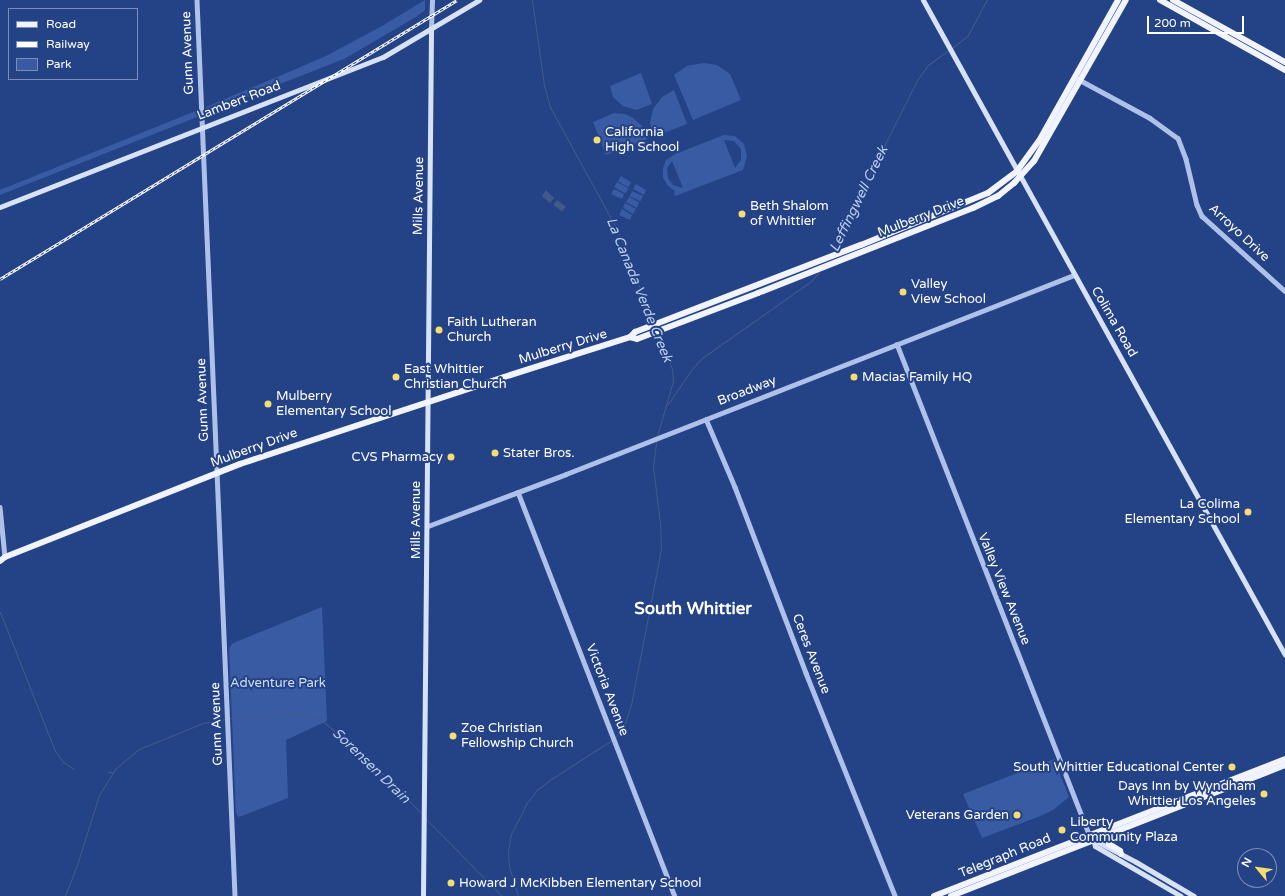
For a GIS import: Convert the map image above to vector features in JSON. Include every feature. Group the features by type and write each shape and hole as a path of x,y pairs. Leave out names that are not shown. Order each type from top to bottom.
{"main road":[{"name":"Lambert Road","path":"0,207 383,57 479,0"},
{"name":"Colima Road","path":"923,0 1285,655"},
{"name":"Mulberry Drive","path":"630,337 637,339 657,332 748,297 816,266 980,206 998,196 1020,177 1038,154 1118,0"},
{"name":"Mulberry Drive","path":"845,255 972,202 988,193 1017,171 1039,141 1126,0"},
{"path":"1160,0 1285,70"},
{"path":"1173,0 1285,62"},
{"name":"Mills Avenue","path":"423,896 428,526 426,478 431,29"},
{"name":"Mulberry Drive","path":"0,561 3,557 216,473 287,447 630,337 635,332 773,279 816,266"},
{"path":"748,297 758,289 770,285 773,279"},
{"name":"Telegraph Road","path":"934,896 1285,759"},
{"name":"Telegraph Road","path":"951,896 1285,765"},
{"path":"1116,832 1111,836 1108,842 1122,854"},
{"name":"Valley View Avenue","path":"1090,834 1094,840 1095,846 1181,896"},
{"name":"Valley View Avenue","path":"1094,840 1122,854 1194,896"}],"street":[{"name":"Gunn Avenue","path":"197,0 235,896"},
{"name":"Mills Avenue","path":"431,29 432,0"},
{"name":"Arroyo Drive","path":"1078,78 1150,118 1178,138 1186,159 1197,205 1202,216 1285,290"},
{"name":"Broadway","path":"428,526 661,438 1074,275"},
{"name":"Valley View Avenue","path":"897,344 1090,834"},
{"name":"Ceres Avenue","path":"706,419 735,487 806,673 895,896"},
{"name":"Victoria Avenue","path":"518,492 676,896"},
{"path":"0,507 3,557"}],"green space":[{"path":"425,0 425,10 416,17 344,59 206,113 206,107 324,57 382,26"},
{"path":"704,63 717,65 730,74 741,100 693,120 674,75 687,66"},
{"path":"641,73 652,104 636,110 623,106 613,97 610,86"},
{"path":"674,90 687,124 653,137 650,123 653,109 662,97"},
{"path":"198,110 197,117 0,195 0,190"},
{"path":"614,113 625,114 633,118 642,126 647,139 606,155 593,122"},
{"path":"724,135 735,136 744,144 747,156 743,170 675,196 675,191 668,186 663,178 663,168 666,160 675,154","holes":["724,140 734,141 741,149 741,160 735,168","672,161 683,188 673,185 668,178 667,168"]},
{"path":"621,176 631,182 628,187 618,181"},
{"path":"617,182 628,188 625,194 614,187"},
{"path":"636,184 646,190 644,195 633,189"},
{"path":"614,189 624,194 622,199 611,194"},
{"path":"632,191 643,196 641,201 630,196"},
{"path":"629,197 639,202 637,208 626,202"},
{"path":"625,203 636,209 633,214 623,208"},
{"path":"622,209 632,215 630,220 619,215"},
{"name":"Adventure Park","path":"322,607 327,721 286,740 288,798 239,817 236,814 229,648 233,643"},
{"path":"1054,759 1069,797 1053,810 1043,815 982,838 963,794"}],"shaded area":[{"path":"546,190 554,198 550,203 542,196"},
{"path":"557,200 566,207 562,212 553,205"}],"waterway":[{"name":"La Canada Verde Creek","path":"532,0 544,85 550,107 618,231 653,322"},
{"name":"Leffingwell Creek","path":"951,49 968,35 987,0"},
{"name":"Leffingwell Creek","path":"834,252 870,174 917,80 928,65 949,50"},
{"name":"Leffingwell Creek","path":"668,404 692,369 702,358 811,281 819,272"},
{"name":"La Canada Verde Creek","path":"657,436 673,381 672,369 658,334"},
{"name":"La Canada Verde Creek","path":"615,738 625,723 631,705 661,549 660,523 653,467 656,441"},
{"path":"0,612 55,751 63,762 74,769"},
{"name":"Sorensen Drain","path":"229,718 291,713 320,719 368,759 422,814"},
{"name":"Sorensen Drain","path":"65,896 76,868 99,795 115,769 139,749 203,723 226,719"},
{"name":"La Canada Verde Creek","path":"518,896 509,866 508,851 511,834 526,804 537,790 551,779 612,740"},
{"name":"Sorensen Drain","path":"108,772 113,772"},
{"name":"Sorensen Drain","path":"425,818 502,896"}],"railway":[{"path":"0,279 457,0"}],"place":[{"name":"California High School","path":"597,140"},
{"name":"Beth Shalom of Whittier","path":"742,214"},
{"name":"Valley View School","path":"903,292"},
{"name":"Faith Lutheran Church","path":"439,330"},
{"name":"East Whittier Christian Church","path":"396,377"},
{"name":"Macias Family HQ","path":"854,377"},
{"name":"Mulberry Elementary School","path":"268,404"},
{"name":"Stater Bros.","path":"495,453"},
{"name":"CVS Pharmacy","path":"451,457"},
{"name":"La Colima Elementary School","path":"1248,512"},
{"name":"Zoe Christian Fellowship Church","path":"453,736"},
{"name":"South Whittier Educational Center","path":"1232,767"},
{"name":"Days Inn by Wyndham Whittier Los Angeles","path":"1264,794"},
{"name":"Veterans Garden","path":"1017,815"},
{"name":"Liberty Community Plaza","path":"1062,830"},
{"name":"Howard J McKibben Elementary School","path":"451,883"}],"district":[{"name":"South Whittier","path":"693,609"}]}
